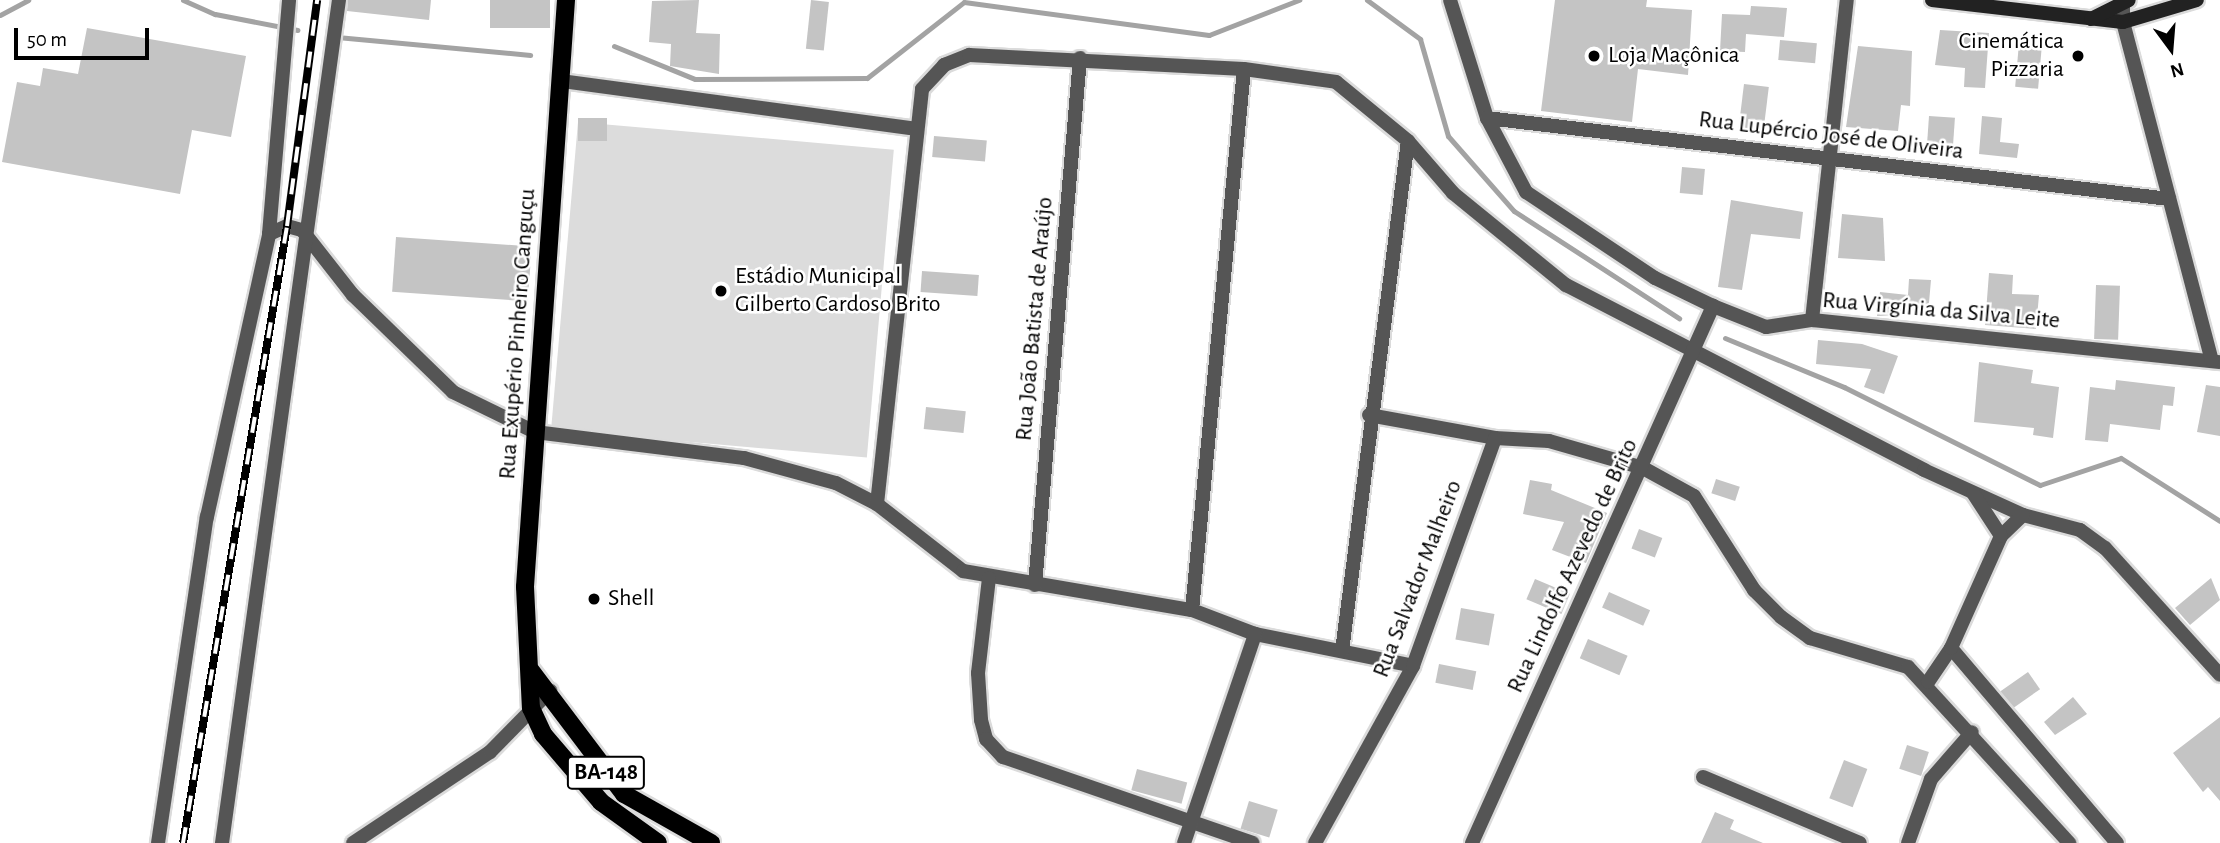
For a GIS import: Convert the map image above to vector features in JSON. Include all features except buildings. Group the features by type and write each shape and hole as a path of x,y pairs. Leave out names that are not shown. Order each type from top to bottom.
{"main road":[{"name":"Rua Exupério Pinheiro Canguçu","path":"531,671 525,587 566,0"},
{"name":"BA-148","path":"531,671 550,691 584,748 624,794 711,843"},
{"name":"BA-148","path":"531,671 531,708 543,734 601,802 658,843"}],"street":[{"path":"158,843 207,517 269,234 289,0"},
{"path":"222,843 298,311 302,230 338,0"},
{"path":"1450,0 1487,118"},
{"path":"1812,320 1826,159 1847,0"},
{"path":"1932,0 2086,21 2123,22 2197,0"},
{"path":"2086,21 2124,2 2123,22 2169,199 2216,361"},
{"path":"877,504 915,128 922,89 944,65 969,55 1080,58 1244,69 1336,82 1408,141 1453,193 1528,258 1566,285 1973,492 2024,515 2080,530 2105,548 2220,675"},
{"name":"Rua João Batista de Araújo","path":"1035,585 1080,58"},
{"path":"1192,610 1244,69"},
{"path":"562,81 915,128"},
{"name":"Rua Lupércio José de Oliveira","path":"1487,118 2169,199"},
{"name":"Rua Virgínia da Silva Leite","path":"1487,118 1526,192 1655,278 1713,306 1766,327 1812,320 2216,361"},
{"path":"1342,651 1369,415 1408,141"},
{"path":"269,234 287,226 302,230 361,304 453,392 535,432 744,458 836,483 877,504 963,571 989,578 1192,610 1255,634 1413,666"},
{"name":"Rua Lindolfo Azevedo de Brito","path":"1472,843 1697,353 1713,306"},
{"path":"1369,415 1495,438 1549,441 1643,468 1694,496 1754,590 1781,617 1810,638 1908,667 1928,682 2069,843"},
{"name":"Rua Salvador Malheiro","path":"1315,843 1413,666 1495,438"},
{"path":"1973,492 2001,536"},
{"path":"1928,682 1951,648 2001,536 2024,515"},
{"path":"989,578 978,673 986,739 1003,757 1253,843"},
{"path":"1184,843 1255,634"},
{"path":"1951,648 2117,843"},
{"path":"353,843 490,752 550,691"},
{"path":"1908,843 1931,779 1972,732"},
{"path":"1703,777 1860,843"}],"shaded area":[{"name":"Estádio Municipal Gilberto Cardoso Brito","path":"578,122 894,150 867,457 551,430"}],"waterway":[{"path":"0,15 28,0"},
{"path":"183,0 215,14 297,30"},
{"path":"614,46 695,79 867,78 964,2 1209,35 1299,0"},
{"path":"1367,0 1420,39 1448,136 1514,211 1679,318"},
{"path":"337,37 530,55"},
{"path":"1725,338 1844,387 2040,485 2121,458 2220,521"}],"railway":[{"path":"183,843 287,226 317,0"}],"place":[{"name":"Loja Maçônica","path":"1594,56"},
{"name":"Cinemática Pizzaria","path":"2078,56"},
{"name":"Estádio Municipal Gilberto Cardoso Brito","path":"721,291"},
{"name":"Shell","path":"594,599"}]}
